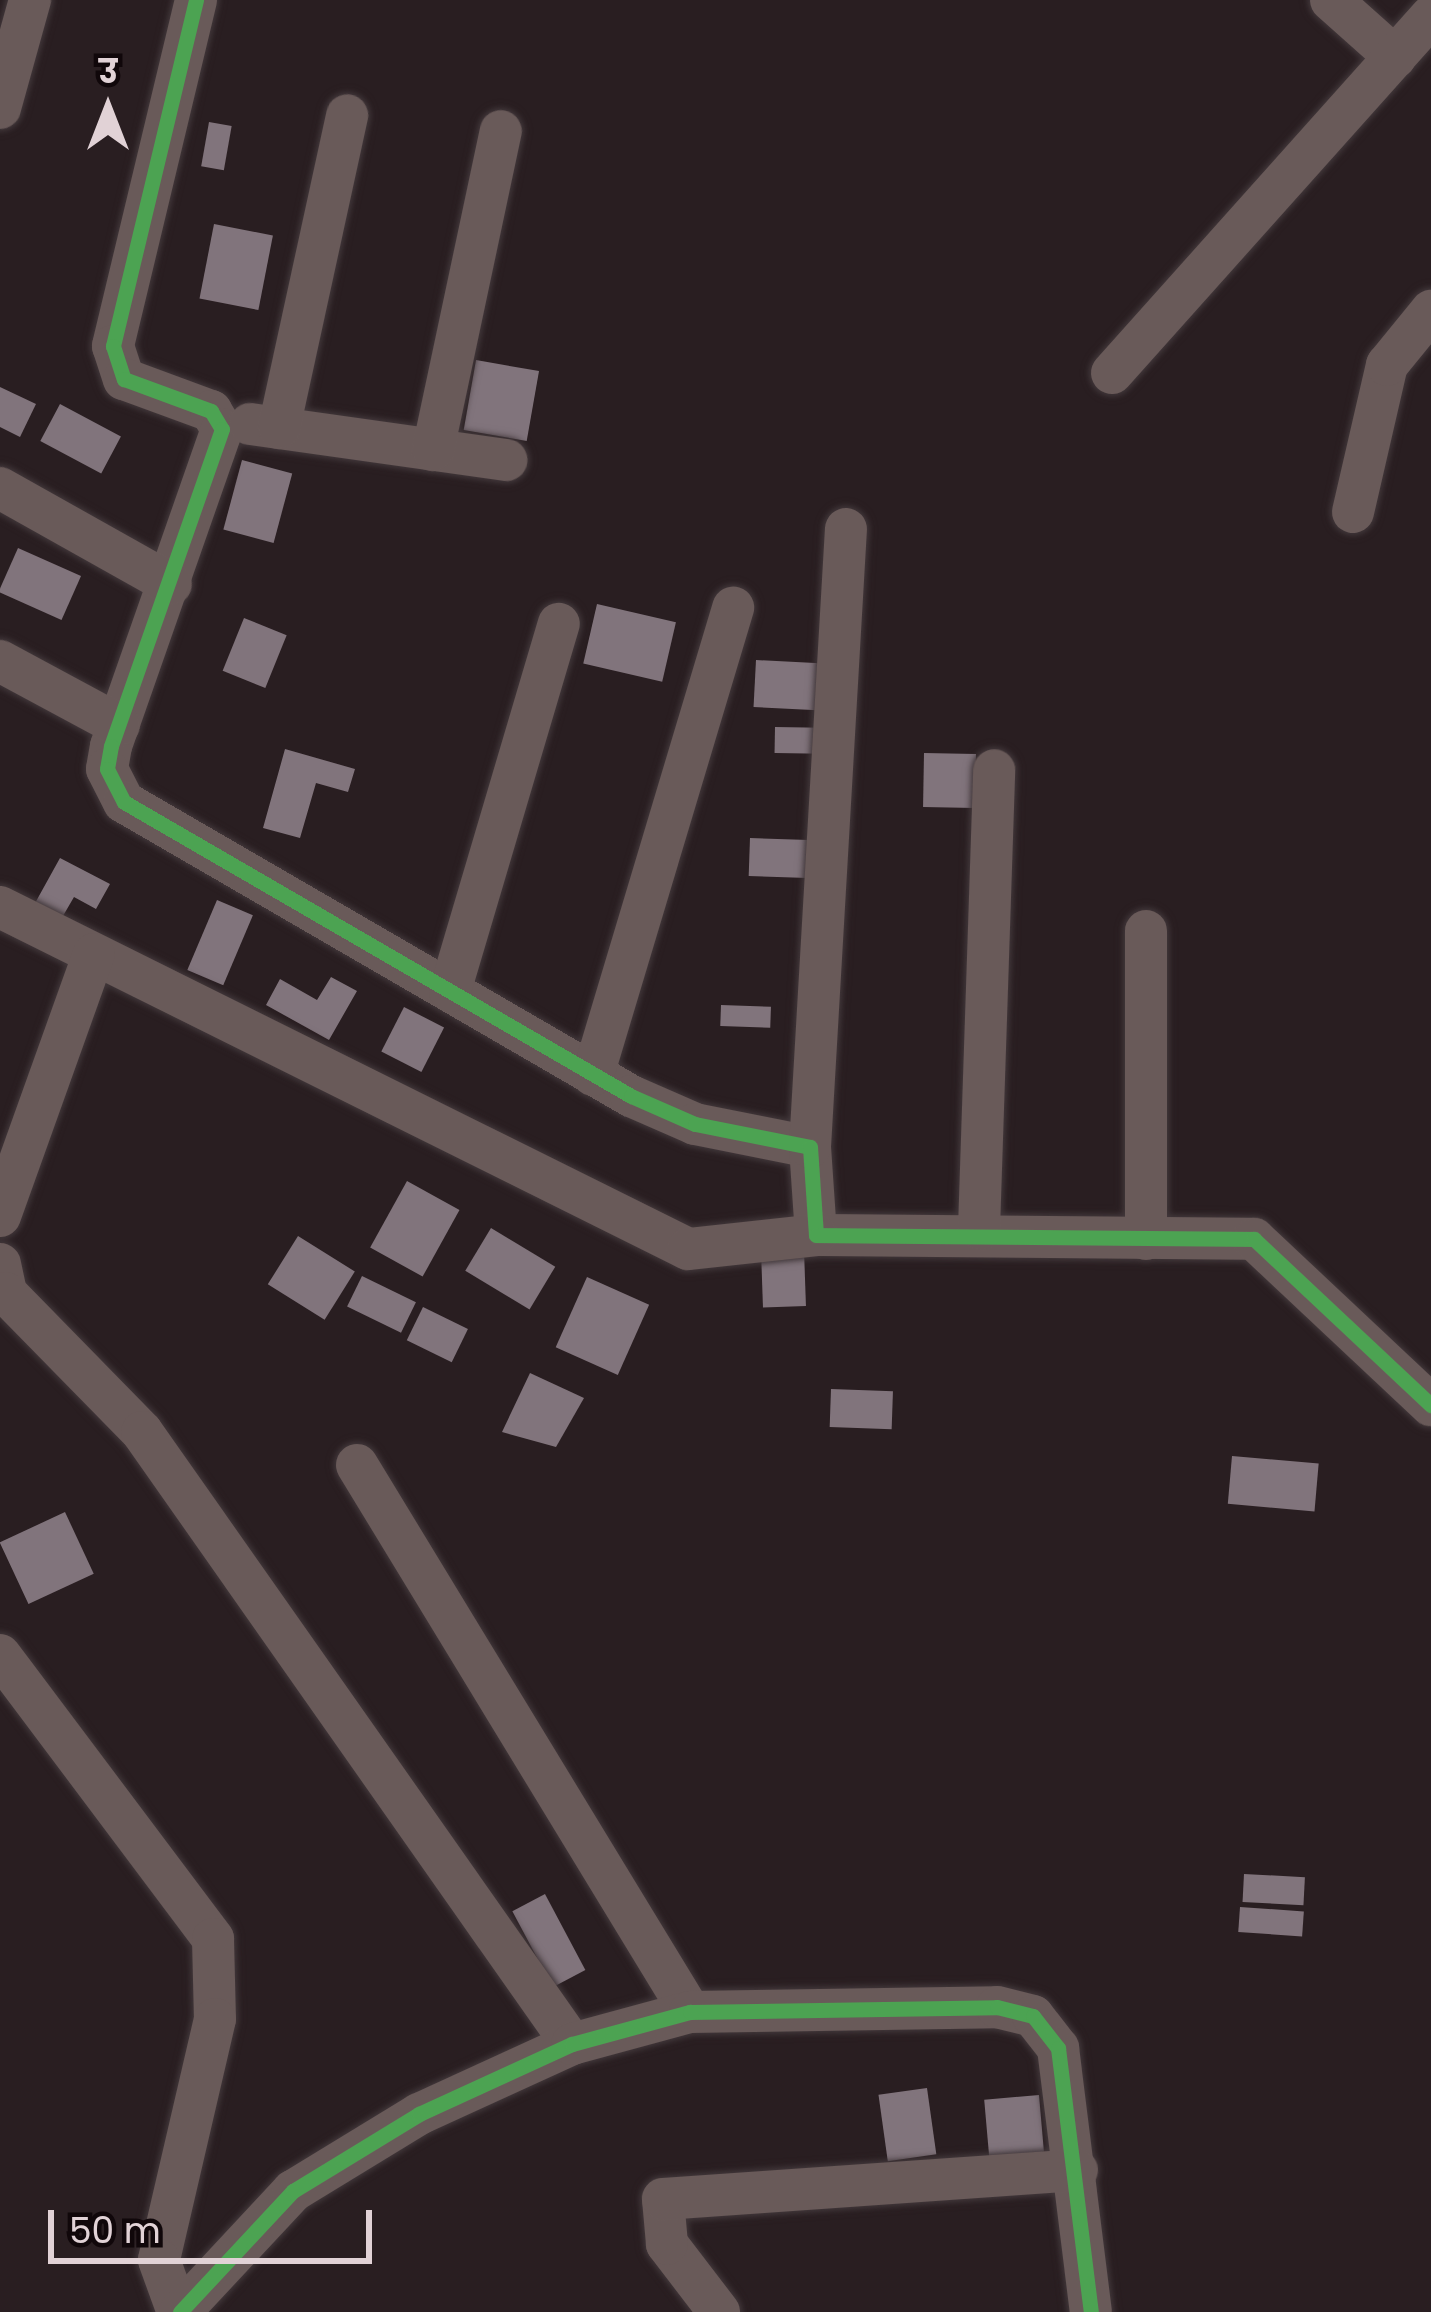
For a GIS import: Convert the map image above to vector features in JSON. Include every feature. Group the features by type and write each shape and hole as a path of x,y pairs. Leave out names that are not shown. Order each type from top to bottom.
{"street":[{"path":"0,108 30,0"},
{"path":"196,0 113,346 124,379 220,419 506,460"},
{"path":"1330,0 1395,56"},
{"path":"1112,373 1431,16"},
{"path":"279,428 347,115"},
{"path":"433,450 501,131"},
{"path":"1353,512 1387,365 1431,311"},
{"path":"220,419 171,584 118,724 107,769 124,802 593,1075 695,1124 810,1147"},
{"path":"0,488 171,584"},
{"path":"816,1235 810,1147 846,529"},
{"path":"593,1075 734,608"},
{"path":"450,991 559,624"},
{"path":"0,662 118,724"},
{"path":"979,1228 994,770"},
{"path":"0,907 688,1249 816,1235 979,1228 1264,1244 1431,1405"},
{"path":"1146,931 1146,1239"},
{"path":"0,1216 94,954"},
{"path":"0,1264 6,1293 142,1432 572,2044"},
{"path":"356,1465 690,2012"},
{"path":"0,1655 213,1939 215,2019 159,2260 178,2310 293,2191 419,2114 572,2044 690,2012 997,2007 1033,2016 1058,2048 1077,2170 1091,2312"},
{"path":"719,2312 667,2244 663,2199 1077,2170"}],"building":[{"path":"209,122 232,126 224,170 201,166"},
{"path":"214,224 273,235 258,310 199,299"},
{"path":"476,360 539,371 527,441 464,430"},
{"path":"0,387 36,404 20,437 0,427"},
{"path":"60,404 121,436 101,473 40,441"},
{"path":"242,460 292,473 274,543 223,530"},
{"path":"18,548 81,576 62,620 0,593"},
{"path":"597,604 676,622 662,682 583,663"},
{"path":"244,618 287,635 265,688 223,671"},
{"path":"756,660 825,664 822,711 754,707"},
{"path":"775,727 823,728 823,754 775,753"},
{"path":"285,749 355,769 348,792 316,783 300,838 263,828"},
{"path":"924,753 976,754 975,808 923,807"},
{"path":"750,838 809,840 808,878 749,876"},
{"path":"60,858 110,884 96,909 74,897 56,928 29,914"},
{"path":"217,900 253,915 223,985 187,970"},
{"path":"331,977 357,991 329,1040 266,1005 280,979 317,1000"},
{"path":"721,1005 771,1007 770,1028 720,1026"},
{"path":"404,1007 444,1027 421,1072 381,1052"},
{"path":"407,1181 459,1210 423,1277 370,1247"},
{"path":"491,1228 555,1267 530,1309 465,1271"},
{"path":"298,1236 355,1272 325,1320 268,1284"},
{"path":"804,1250 806,1306 763,1307 761,1252"},
{"path":"362,1276 416,1302 401,1333 347,1307"},
{"path":"587,1277 649,1305 618,1375 556,1347"},
{"path":"423,1307 468,1329 452,1362 407,1340"},
{"path":"530,1373 584,1398 556,1447 502,1432"},
{"path":"831,1389 893,1391 892,1429 830,1427"},
{"path":"1232,1456 1319,1464 1314,1511 1228,1504"},
{"path":"65,1512 94,1574 28,1604 0,1542"},
{"path":"1244,1874 1305,1877 1303,1905 1243,1902"},
{"path":"545,1894 585,1970 553,1987 512,1911"},
{"path":"1240,1907 1304,1911 1302,1936 1238,1932"},
{"path":"927,2088 936,2154 888,2161 878,2095"},
{"path":"1039,2095 1044,2152 989,2157 984,2100"}],"cycle path":[{"path":"196,0 113,346 124,379 211,411 222,429 111,746 107,769 124,802 631,1096 695,1124 810,1147 816,1235 1254,1239 1431,1405"},
{"path":"180,2312 293,2191 419,2114 572,2044 690,2012 997,2007 1033,2016 1058,2048 1091,2312"}]}
